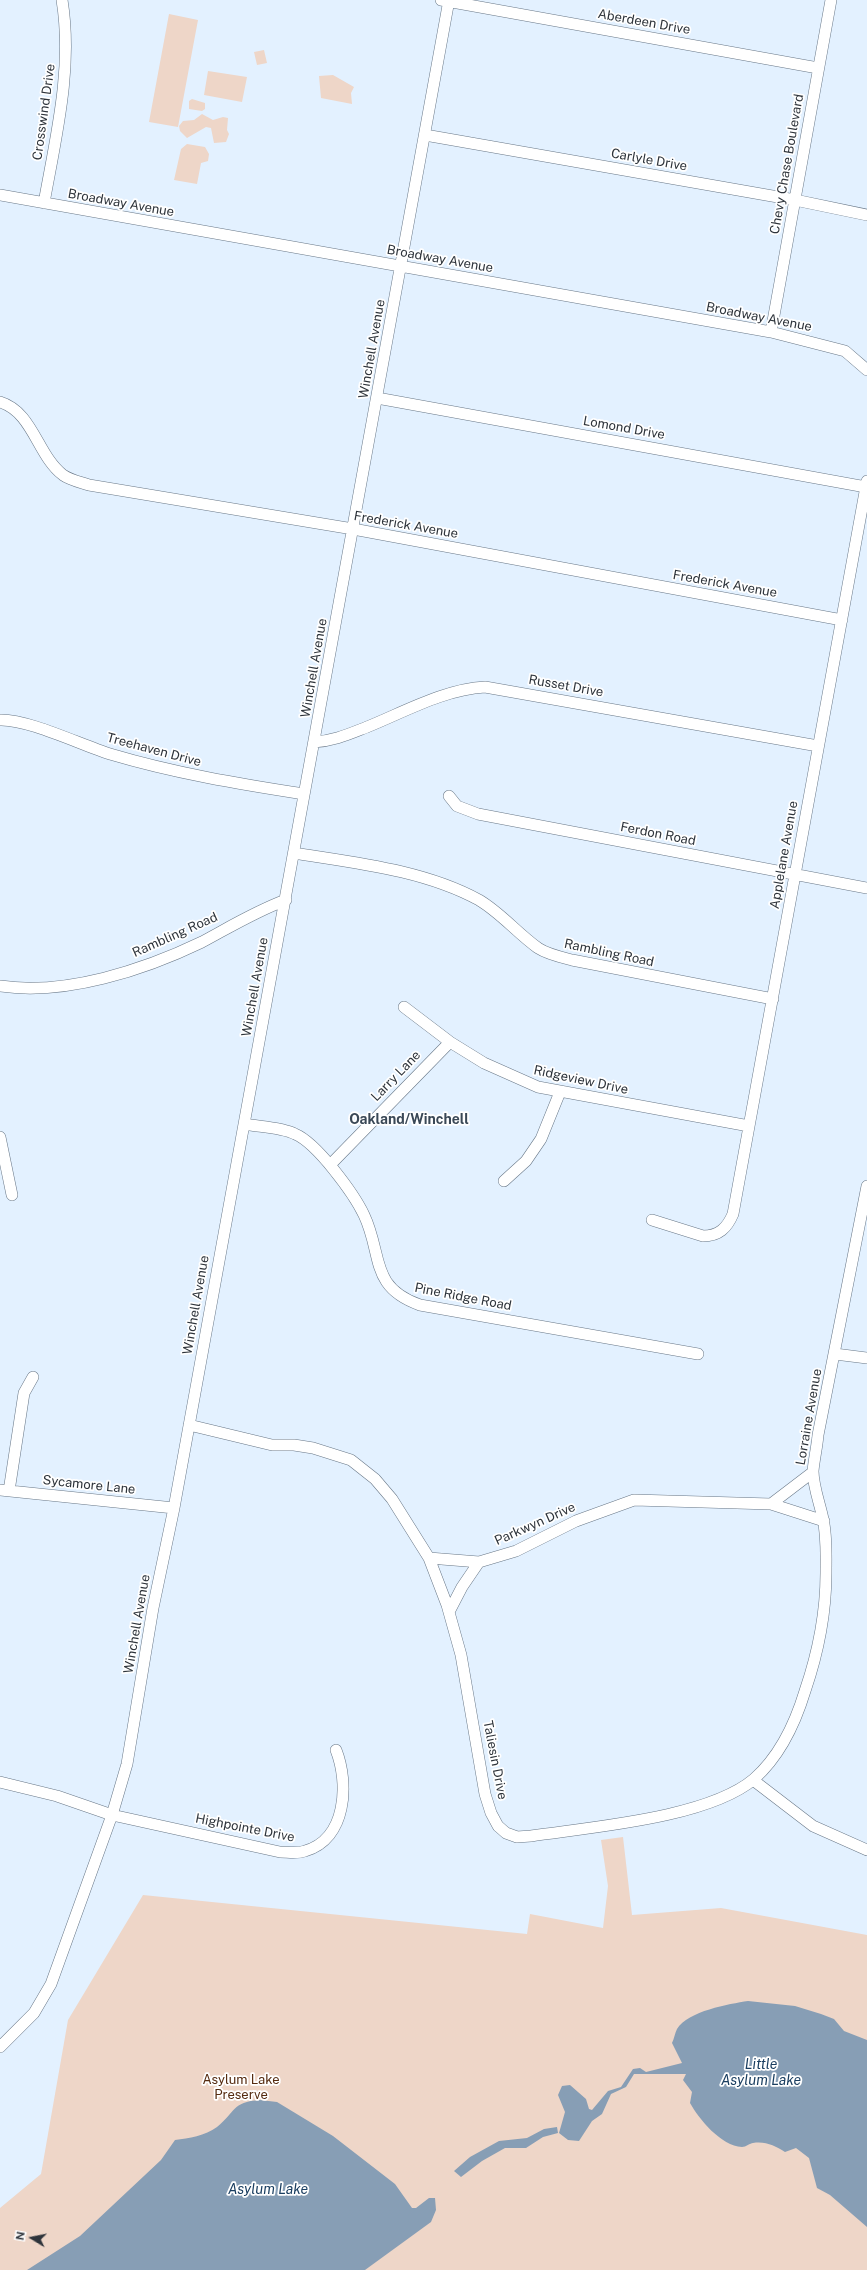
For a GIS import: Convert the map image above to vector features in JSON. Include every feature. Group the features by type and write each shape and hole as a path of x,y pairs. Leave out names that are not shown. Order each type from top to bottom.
{"street":[{"name":"Crosswind Drive","path":"44,203 64,83 66,51 62,0"},
{"name":"Aberdeen Drive","path":"446,0 818,68"},
{"name":"Winchell Avenue","path":"0,2047 34,2013 44,1997 57,1970 112,1816 127,1764 154,1608 174,1508 286,900 304,794 425,135 446,0"},
{"name":"Chevy Chase Boulevard","path":"771,332 831,0"},
{"name":"Carlyle Drive","path":"425,135 795,200 867,215"},
{"name":"Broadway Avenue","path":"0,195 771,332 845,351 867,370"},
{"name":"Lomond Drive","path":"377,398 866,484"},
{"name":"Frederick Avenue","path":"0,402 13,407 26,422 56,469 76,481 353,529 842,620"},
{"name":"Applelane Avenue","path":"652,1220 703,1236 711,1236 722,1232 733,1214 866,484"},
{"name":"Russet Drive","path":"314,742 336,739 445,696 468,689 485,687 818,746"},
{"name":"Treehaven Drive","path":"0,720 17,722 109,753 176,772 304,794"},
{"name":"Ferdon Road","path":"449,796 457,806 478,814 867,888"},
{"name":"Rambling Road","path":"294,853 367,865 443,884 478,900 498,913 538,948 553,955 772,1000"},
{"name":"Rambling Road","path":"0,986 37,989 66,985 146,966 201,942 259,910 286,900"},
{"name":"Ridgeview Drive","path":"404,1007 450,1042 484,1063 522,1081 560,1092 749,1126"},
{"name":"Larry Lane","path":"330,1165 450,1042"},
{"path":"504,1181 526,1161 541,1139 560,1092"},
{"name":"Pine Ridge Road","path":"244,1124 295,1134 304,1139 330,1165 364,1215 383,1277 396,1294 407,1300 420,1306 698,1354"},
{"path":"0,1137 12,1195"},
{"name":"Lorraine Avenue","path":"710,1803 753,1780 764,1769 788,1737 813,1668 826,1603 824,1521 813,1472 818,1435 867,1186"},
{"path":"835,1354 867,1358"},
{"path":"4,1490 24,1393 33,1377"},
{"path":"189,1424 272,1445 294,1445 313,1448 351,1460 374,1479 392,1499 429,1558"},
{"path":"771,1504 813,1472"},
{"name":"Sycamore Lane","path":"4,1490 174,1508"},
{"name":"Parkwyn Drive","path":"429,1558 479,1562 516,1551 576,1521 634,1500 771,1504 824,1521"},
{"name":"Taliesin Drive","path":"429,1558 449,1612 467,1688 485,1794 498,1826 506,1833 517,1837 531,1836 643,1819 710,1803"},
{"path":"449,1612 462,1588 479,1562"},
{"name":"Highpointe Drive","path":"0,1782 57,1796 112,1816 280,1852 305,1851 326,1838 338,1819 343,1794 344,1778 342,1766 336,1750"},
{"path":"753,1780 813,1826 867,1850"}],"green space":[{"path":"169,14 198,20 178,127 149,122"},
{"path":"264,50 267,63 257,65 254,52"},
{"path":"208,71 247,77 242,102 204,95"},
{"path":"333,75 354,87 351,93 352,104 321,98 319,76"},
{"path":"192,99 205,103 205,109 202,111 189,109 189,101"},
{"path":"202,114 213,120 223,117 228,118 227,130 229,134 226,142 214,143 211,128 206,127 187,138 180,131 179,126 183,121 194,120"},
{"path":"187,144 205,147 209,154 208,161 201,163 197,184 174,180 181,149"},
{"name":"Asylum Lake Preserve","path":"623,1837 632,1915 721,1908 867,1935 867,2270 0,2270 0,2208 41,2174 68,2020 143,1895 527,1934 530,1914 603,1928 608,1886 601,1840"}],"water":[{"name":"Little Asylum Lake","path":"748,2001 795,2006 821,2014 834,2019 844,2031 867,2040 867,2227 830,2195 817,2188 809,2158 796,2148 785,2152 770,2144 762,2143 752,2143 742,2147 726,2142 719,2137 705,2124 690,2103 692,2092 683,2080 686,2074 634,2074 626,2087 611,2094 602,2114 592,2121 579,2141 568,2140 559,2133 565,2112 558,2095 562,2086 570,2085 586,2099 589,2109 592,2110 608,2091 621,2087 633,2069 640,2068 646,2072 682,2063 672,2043 677,2029 690,2017 710,2009"},
{"name":"Asylum Lake","path":"260,2100 277,2102 333,2136 395,2184 412,2208 416,2208 429,2198 435,2198 436,2210 431,2222 365,2270 27,2270 80,2236 161,2160 175,2140 207,2133 223,2122 239,2105"},
{"path":"557,2127 558,2133 543,2137 526,2148 505,2148 482,2161 461,2177 454,2171 470,2157 499,2141 527,2138 544,2129"}],"district":[{"name":"Oakland/Winchell","path":"409,1120"}]}
